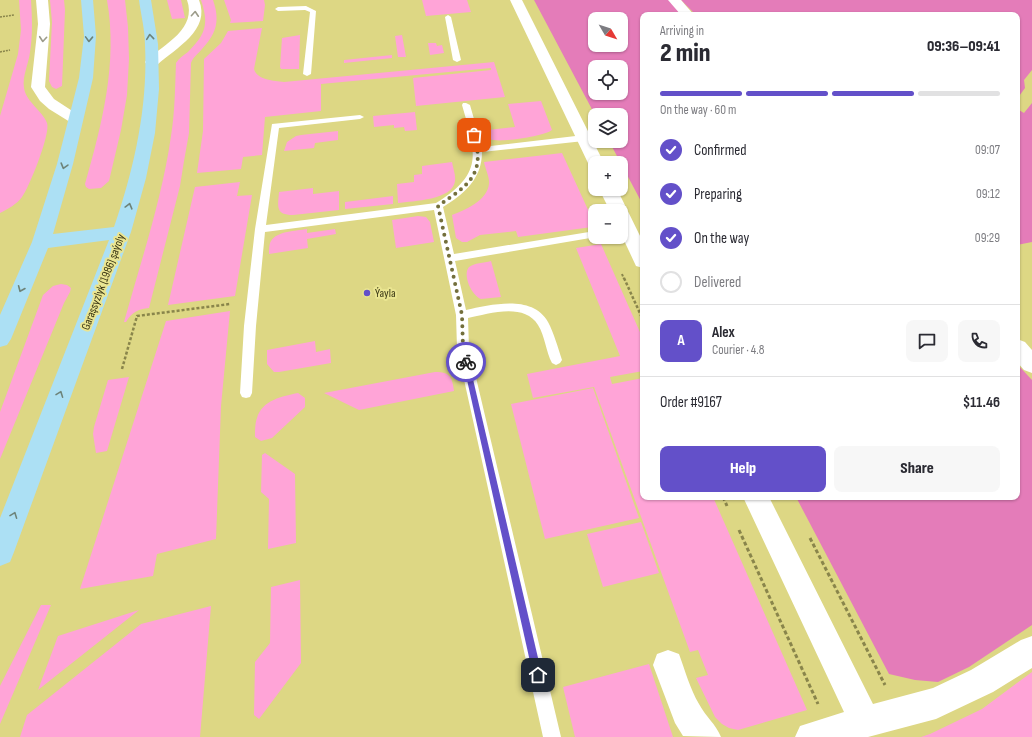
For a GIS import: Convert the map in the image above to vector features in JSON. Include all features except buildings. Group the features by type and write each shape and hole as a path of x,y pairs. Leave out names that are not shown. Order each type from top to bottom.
{"main road":[{"path":"0,339 41,242 64,164 86,78 90,36 87,0"},
{"name":"Garaşsyzlyk (1986) şaýoly","path":"0,552 122,232 145,143 151,103 151,42 145,0"},
{"path":"41,242 122,232"}],"street":[{"path":"42,0 44,24 38,87 42,95 53,105 75,119"},
{"path":"152,62 185,34 194,23 196,11 193,0"},
{"path":"516,0 593,156"},
{"path":"674,0 685,12"},
{"path":"628,233 640,255"},
{"path":"1020,351 1032,364"},
{"path":"757,500 865,722"},
{"path":"821,734 936,703 982,681 1032,651"},
{"path":"668,665 686,712 694,726 705,737"}],"lane":[{"path":"278,8 306,8 313,11 307,74"},
{"path":"448,17 457,60"},
{"path":"260,229 438,206 461,190 472,177 478,165 479,150 466,105"},
{"path":"246,394 248,340 252,301 260,229 275,126 360,117"},
{"path":"479,150 584,138"},
{"path":"438,206 462,315 463,348 552,737"},
{"path":"449,258 588,235"},
{"path":"462,315 511,307 527,311 539,318 543,323 556,360"}],"path":[{"path":"0,17 14,15"},
{"path":"0,52 10,50"},
{"path":"621,273 640,314"},
{"path":"122,369 137,316 252,301"},
{"path":"724,500 730,511"},
{"path":"736,525 821,734"},
{"path":"807,532 875,663"}],"shaded area":[{"path":"19,0 31,0 32,39 24,79 25,93 45,118 47,129 46,138 39,160 25,192 18,202 0,213 0,116 18,54 21,30"},
{"path":"50,0 64,0 65,10 62,86 56,89 52,87 49,81 52,22"},
{"path":"107,0 125,0 129,59 127,95 121,130 109,181 101,188 89,189 85,184 102,116 109,70 111,47"},
{"path":"167,0 181,0 185,18 172,19"},
{"path":"201,0 213,0 217,20 211,37 194,57 191,63 189,133 180,186 149,308 136,312 126,322 124,322 150,230 167,160 175,100 176,63 194,46 202,34 205,16"},
{"path":"224,0 264,0 265,5 263,21 230,23 231,20"},
{"path":"422,0 467,0 471,12 426,16"},
{"path":"534,0 670,0 681,12 640,12 640,199 628,177 628,156 617,156 613,148 628,148 628,108 591,108"},
{"path":"681,0 1032,0 1032,70 1024,80 1025,88 1020,95 1020,12 693,12"},
{"path":"262,28 254,69 262,78 284,82 494,62 505,97 416,106 413,78 491,70 491,68 321,84 321,111 265,117 262,155 243,157 241,169 197,173 203,131 204,59 221,43 228,31"},
{"path":"300,35 299,69 281,69 282,38"},
{"path":"402,35 406,57 398,57 395,36"},
{"path":"428,43 436,43 437,46 442,45 444,53 430,55"},
{"path":"392,55 392,58 344,63 344,60"},
{"path":"541,101 552,130 548,132 524,138 492,140 483,136 479,131 515,127 508,104"},
{"path":"1032,103 1032,242 1020,244 1020,111 1024,113"},
{"path":"415,112 417,130 405,131 404,127 394,128 394,125 374,127 373,116"},
{"path":"338,131 338,140 315,143 314,148 284,151 287,142 296,136"},
{"path":"562,153 588,210 588,228 518,237 516,231 480,235 467,242 462,242 456,238 452,215 475,204 484,195 489,182 484,162"},
{"path":"452,162 455,181 453,187 447,192 440,196 398,203 397,184 414,182 414,175 422,174 422,166"},
{"path":"240,182 237,196 252,195 235,296 168,305 195,187"},
{"path":"313,188 313,194 339,191 339,210 293,215 287,215 280,211 278,205 279,192"},
{"path":"393,196 393,204 345,209 345,202"},
{"path":"418,216 426,217 430,222 434,242 396,248 392,220"},
{"path":"307,229 307,233 335,229 336,234 307,239 308,248 269,254 270,242 278,235"},
{"path":"601,244 640,332 640,372 610,377 612,384 640,379 640,500 714,500 807,710 738,730 729,728 715,717 696,678 708,675 698,650 690,652 594,387 533,398 527,374 620,356 576,248"},
{"path":"491,261 501,297 481,299 471,290 467,280 467,271 469,267"},
{"path":"61,284 67,285 71,288 70,292 64,303 0,459 0,412 43,295 53,286"},
{"path":"230,311 221,406 216,539 157,554 153,576 80,589 166,321"},
{"path":"315,341 316,352 330,349 331,363 279,372 274,372 267,364 267,350"},
{"path":"1020,367 1032,380 1032,625 969,667 938,682 915,680 889,674 798,500 1020,500"},
{"path":"435,372 444,373 449,376 454,391 359,410 324,393"},
{"path":"129,377 107,451 96,453 93,434 94,427 108,380"},
{"path":"593,388 639,518 545,539 511,404"},
{"path":"298,393 305,398 305,407 272,438 261,441 255,437 256,420 263,407 274,400"},
{"path":"265,453 295,474 296,543 268,549 269,499 261,492 262,455"},
{"path":"641,522 659,573 603,587 587,534"},
{"path":"300,580 301,663 259,719 254,715 255,662 270,643 271,587"},
{"path":"41,605 51,605 0,724 0,686"},
{"path":"211,606 200,737 20,737 27,715 141,624"},
{"path":"139,610 38,690 58,636"},
{"path":"649,664 673,737 575,737 563,687"},
{"path":"1032,672 1032,737 921,737 982,709"}],"way so far":[{"path":"466,362 463,348 462,315 438,206 461,190 472,177 478,165 479,150 474,135"}],"place":[{"name":"Ýayla","path":"367,293"}],"route":[{"path":"466,362 538,675"}]}
